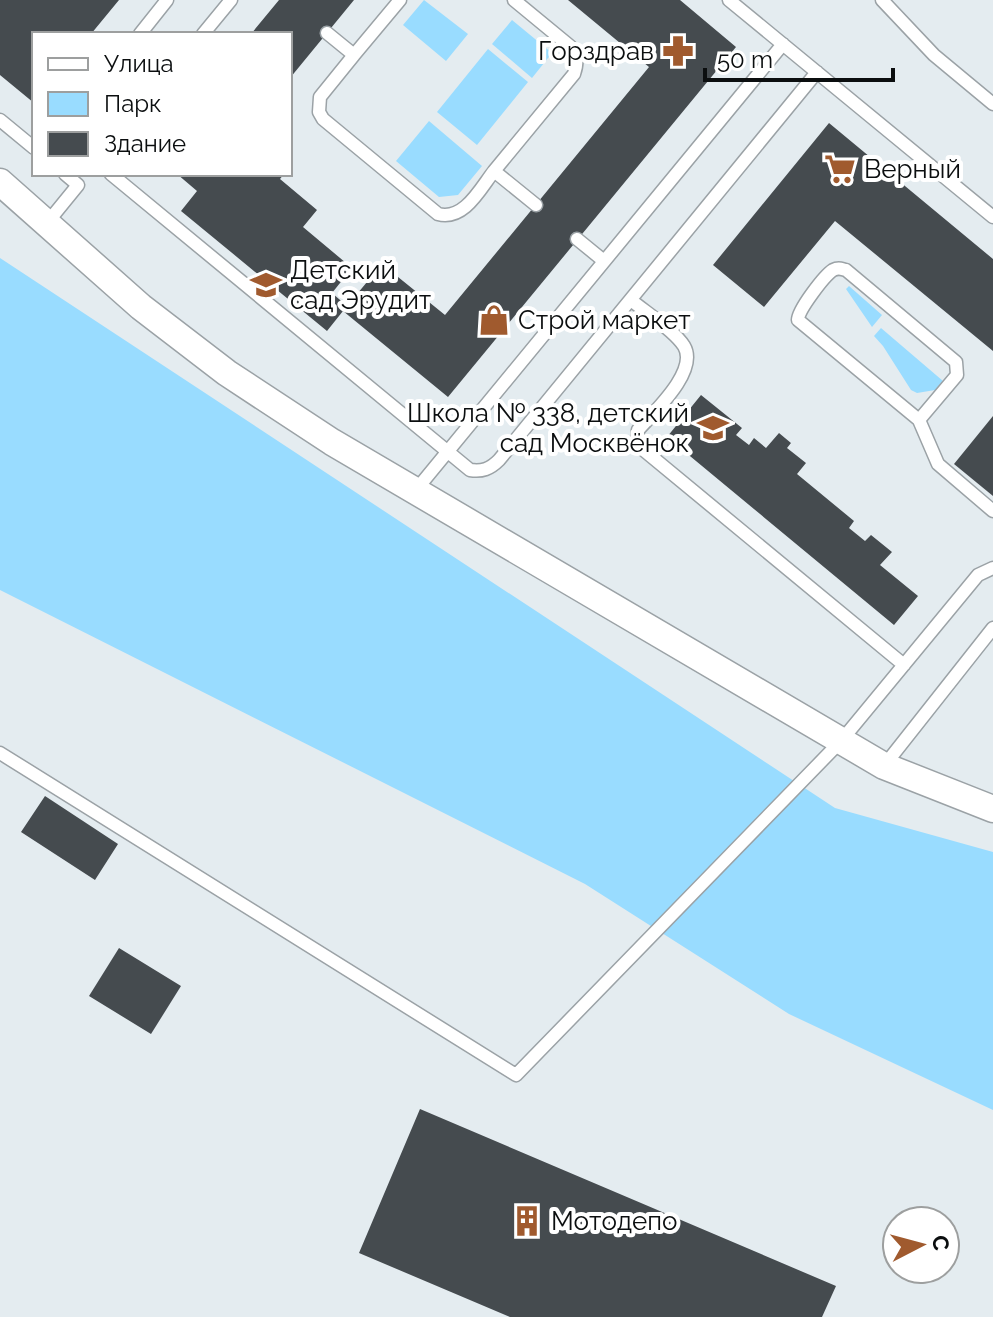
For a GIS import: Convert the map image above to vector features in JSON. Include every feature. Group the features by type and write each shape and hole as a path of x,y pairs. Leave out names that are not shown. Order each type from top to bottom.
{"street":[{"path":"0,182 141,307 227,373 332,442 884,766 993,809"}],"lane":[{"path":"142,32 167,0"},
{"path":"205,32 231,0"},
{"path":"400,0 320,97 319,112 323,119 384,170 438,214 447,217 463,210 574,74 578,64 571,47 514,0"},
{"path":"729,0 993,217"},
{"path":"882,0 934,55 993,104"},
{"path":"327,33 354,55"},
{"path":"416,490 783,44"},
{"path":"113,176 447,452 470,470 479,471 491,467 817,72"},
{"path":"0,120 32,146"},
{"path":"494,171 536,205"},
{"path":"67,176 78,185"},
{"path":"47,223 85,176"},
{"path":"577,239 604,261"},
{"path":"919,420 957,375 956,362 846,270 832,271 799,311 798,320 919,420 938,464 993,511"},
{"path":"631,300 676,337 684,346 688,358 683,376 638,430 640,447 904,665"},
{"path":"0,753 516,1075 841,741 978,575 993,568"},
{"path":"884,766 993,628"}],"green space":[{"path":"424,0 468,34 446,61 403,25"},
{"path":"512,20 552,53 532,78 492,44"},
{"path":"488,49 528,82 477,145 437,112"},
{"path":"429,121 482,166 458,195 439,197 396,161"},
{"path":"0,258 835,808 993,852 993,1110 789,1014 585,884 0,590"},
{"path":"849,286 882,315 872,327 846,289"},
{"path":"881,328 943,381 935,390 917,393 911,390 874,336"}],"building":[{"path":"0,0 119,0 93,32 32,32 32,101 0,75"},
{"path":"279,0 354,0 292,76 292,32 253,32"},
{"path":"568,0 680,0 736,47 448,397 343,311 327,331 181,211 197,191 179,176 282,176 280,179 317,210 303,227 352,268 332,293 347,306 382,264 445,315 649,67"},
{"path":"829,123 993,259 993,351 835,221 764,307 713,265"},
{"path":"701,395 742,428 736,435 749,445 754,438 766,448 779,433 791,443 787,448 806,463 797,474 854,521 849,528 865,541 871,535 892,552 880,565 918,596 894,625 667,437"},
{"path":"993,416 993,496 954,464"},
{"path":"45,796 118,844 95,880 21,832"},
{"path":"119,948 181,986 151,1034 89,996"},
{"name":"Мотодепо","path":"420,1109 836,1286 822,1317 510,1317 359,1253"}],"place":[{"name":"Горздрав","path":"678,51"},
{"name":"Верный","path":"840,169"},
{"name":"Детский сад Эрудит","path":"266,285"},
{"name":"Строй маркет","path":"494,320"},
{"name":"Школа № 338, детский сад Москвёнок","path":"713,428"},
{"name":"Мотодепо","path":"527,1221"}]}
